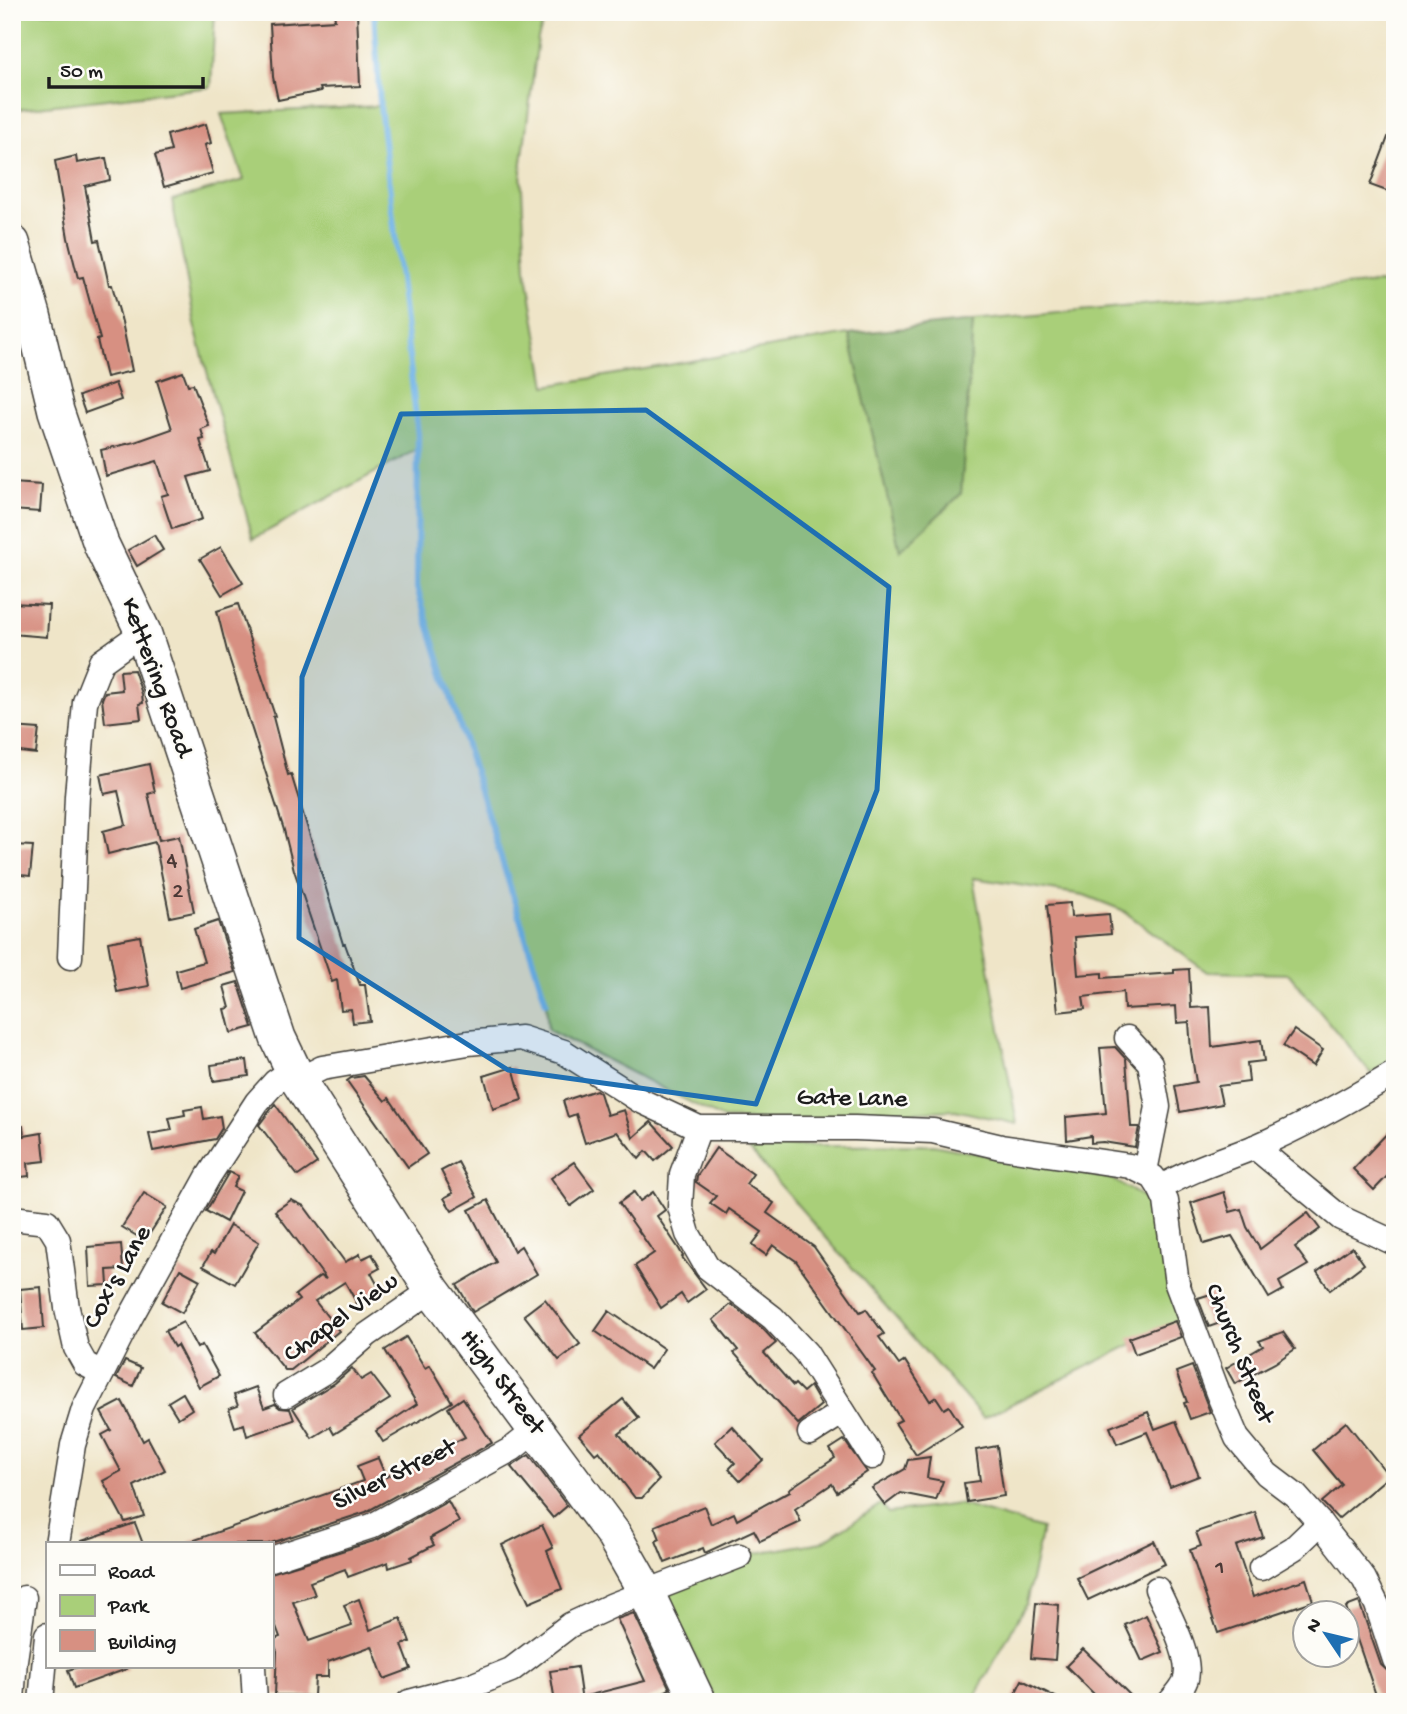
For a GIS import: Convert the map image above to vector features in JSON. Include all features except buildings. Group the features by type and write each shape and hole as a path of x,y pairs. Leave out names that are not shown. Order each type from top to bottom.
{"street":[{"name":"Kettering Road","path":"12,243 23,318 100,544 143,632 278,1038 296,1075"},
{"path":"70,957 77,796 85,702 101,662 143,632"},
{"name":"Gate Lane","path":"296,1075 321,1068 468,1043 521,1038 564,1052 639,1100 699,1128 933,1131 1001,1147 1130,1166 1153,1179"},
{"path":"1127,1038 1150,1063 1158,1107 1153,1179 1186,1172 1255,1147 1318,1117 1395,1073"},
{"name":"High Street","path":"296,1075 432,1290 614,1534 646,1592 698,1702"},
{"name":"Cox's Lane","path":"57,1542 73,1445 84,1409 102,1373 208,1177 257,1102 275,1082 296,1075"},
{"path":"699,1128 682,1174 680,1207 688,1234 707,1267 773,1318 806,1353 872,1457"},
{"path":"1255,1147 1341,1217 1395,1243"},
{"name":"Church Street","path":"1153,1179 1166,1201 1177,1283 1237,1438 1267,1474 1296,1496 1364,1579 1377,1605 1395,1660"},
{"path":"12,1218 47,1222 58,1240 67,1308 76,1348 85,1364 102,1373"},
{"name":"Chapel View","path":"286,1395 327,1370 368,1335 432,1290"},
{"path":"810,1433 843,1412"},
{"name":"Silver Street","path":"273,1558 372,1526 512,1449 536,1430"},
{"path":"1261,1568 1294,1548 1320,1523"},
{"path":"409,1702 476,1684 511,1670 570,1626 646,1592 738,1556"},
{"path":"1157,1589 1185,1654 1187,1667 1181,1690 1170,1702"},
{"path":"12,1700 14,1659 24,1598"},
{"path":"41,1702 46,1646"},
{"path":"253,1668 256,1702"}],"highlighted area":[{"path":"646,410 889,587 877,790 756,1104 508,1070 299,938 302,677 401,414"}],"green space":[{"path":"12,12 215,12 211,87 12,110"},
{"path":"374,12 547,12 538,38 521,170 526,269 546,386 849,334 900,550 961,493 973,321 1377,283 1395,285 1395,1057 1371,1074 1289,974 1207,972 1122,910 1084,895 973,878 1017,1124 955,1110 799,1122 723,1119 548,1030 546,1002 417,588 418,449 253,539 197,335 172,200 244,180 221,114 379,106"},
{"path":"973,321 961,494 900,551 849,334"},
{"path":"933,1145 1112,1179 1160,1207 1181,1320 983,1418 747,1147"},
{"path":"881,1504 888,1513 959,1504 1042,1529 1026,1604 972,1702 716,1702 663,1586 739,1556 822,1542"}],"waterway":[{"path":"374,12 380,106 418,435 417,588 546,1002"}]}
